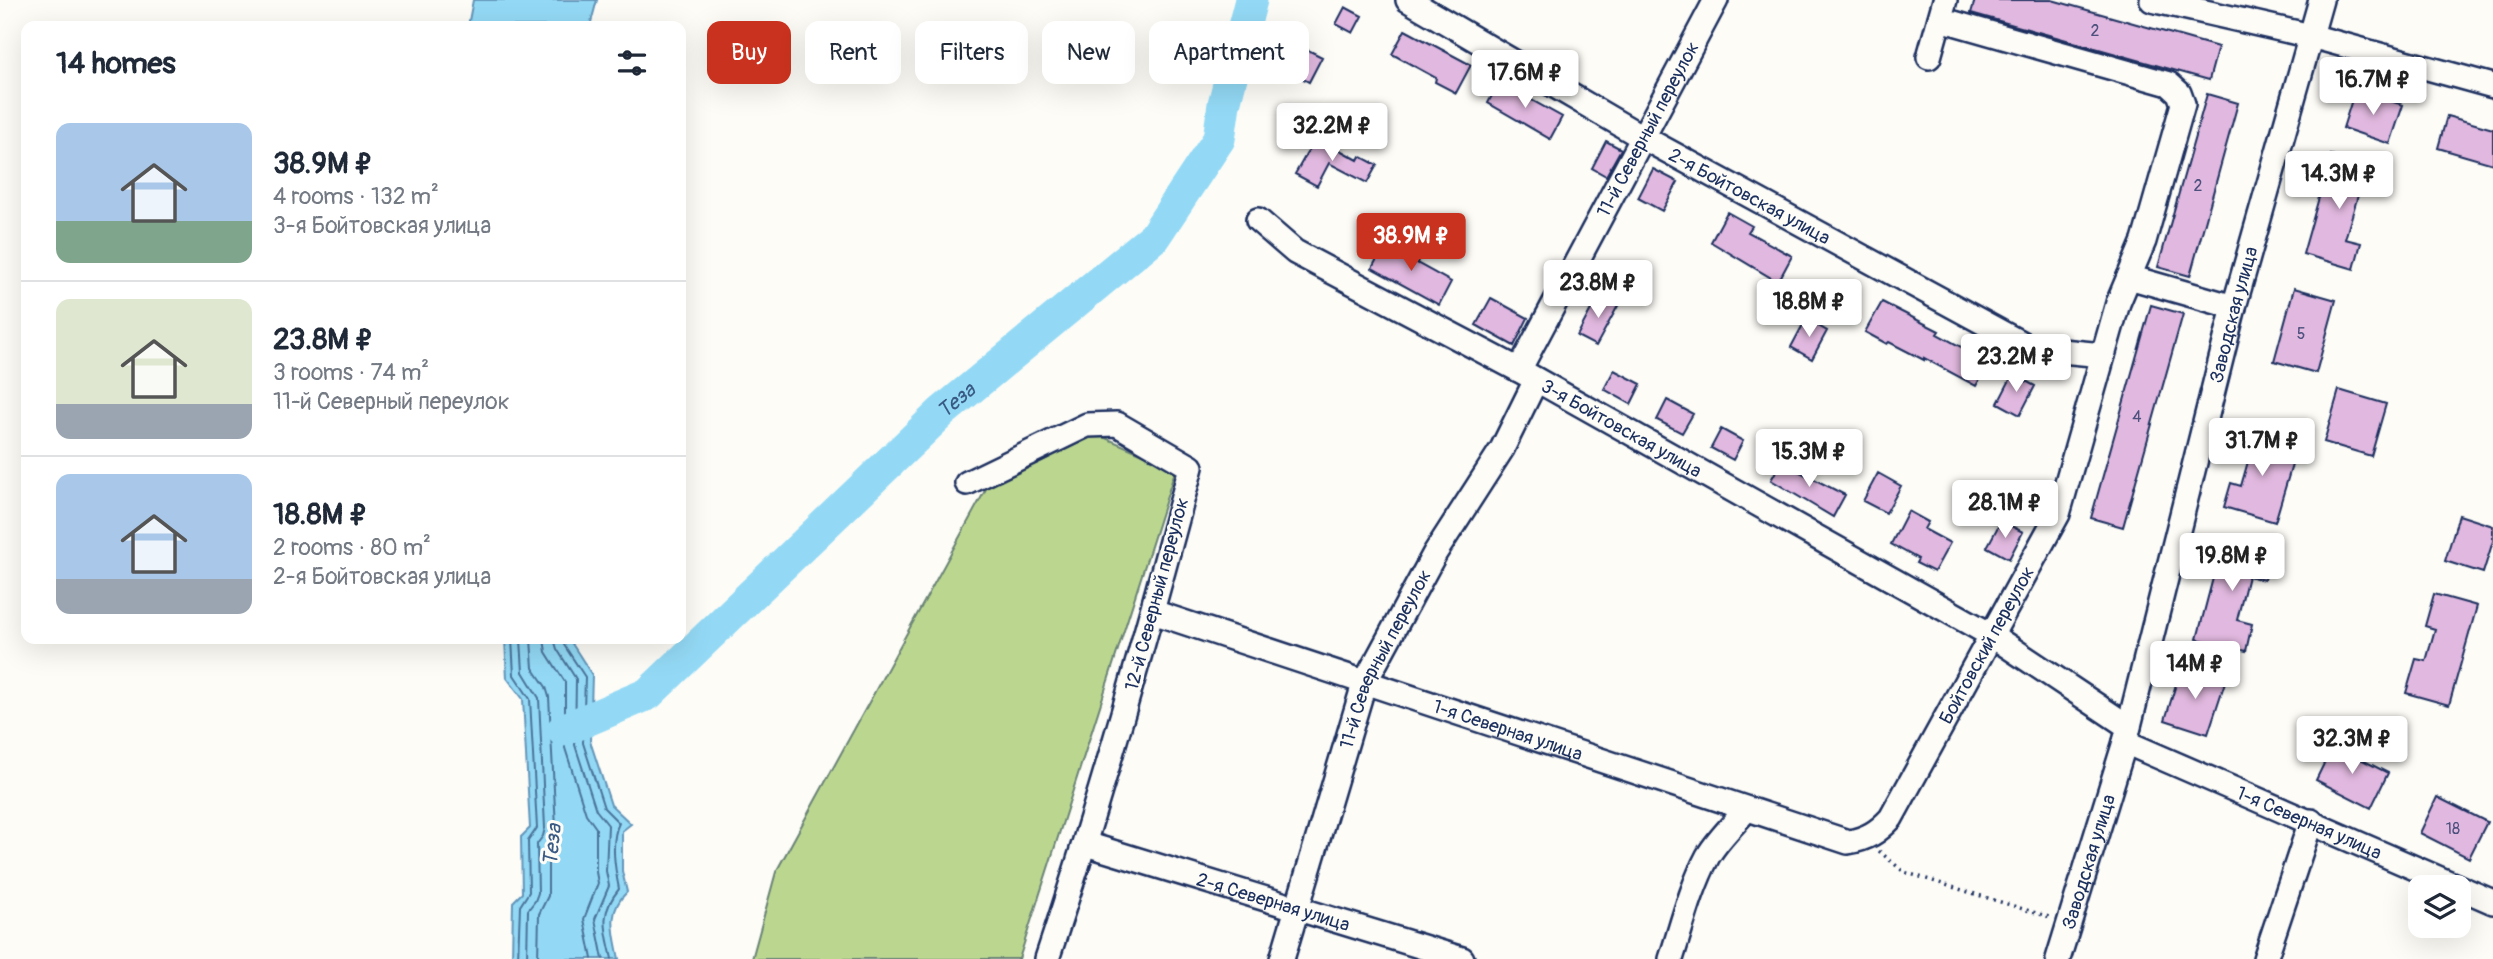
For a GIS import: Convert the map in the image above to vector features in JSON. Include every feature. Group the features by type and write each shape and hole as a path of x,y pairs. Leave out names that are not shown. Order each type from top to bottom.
{"street":[{"name":"2-я Бойтовская улица","path":"1408,0 1642,137 2030,348 2103,355"},
{"name":"11-й Северный переулок","path":"1282,959 1364,684 1435,553 1502,449 1528,375 1642,137 1716,0"},
{"path":"2152,0 2311,36 2493,86"},
{"name":"Заводская улица","path":"2058,959 2127,734 2234,307 2321,0"},
{"path":"1929,57 1943,9"},
{"name":"Бойтовский переулок","path":"1864,840 1880,830 1891,818 2058,514 2118,303 2148,228 2183,104 2179,93 2169,84 1943,9"},
{"name":"3-я Бойтовская улица","path":"1258,220 1295,252 1528,375 1991,635 2127,734"},
{"path":"2129,277 2234,307"},
{"name":"12-й Северный переулок","path":"967,483 1087,425 1117,424 1191,467 1153,612 1086,844 1047,959"},
{"name":"1-я Северная улица","path":"1153,612 1746,810 1848,842 1864,840"},
{"name":"1-я Северная улица","path":"2127,734 2311,821 2493,902"},
{"path":"1671,959 1693,890 1709,855 1726,831 1746,810"},
{"path":"2265,959 2311,821"},
{"name":"2-я Северная улица","path":"1086,844 1462,959"}],"path":[{"path":"1864,840 1904,872 2068,923"}],"green space":[{"path":"1082,428 1176,468 1019,959 752,959 776,872 998,467"}],"water":[{"path":"473,0 597,0 591,21 469,21"},
{"path":"505,644 572,644 592,675 590,741 611,805 631,824 622,831 622,871 627,892 616,907 613,923 619,959 512,959 513,902 522,893 521,837 530,828 523,699 507,678"}],"building":[{"path":"1975,0 2052,0 2218,47 2209,80 1971,13"},
{"path":"1345,7 1362,16 1353,33 1336,24"},
{"path":"1405,30 1471,65 1456,93 1435,82 1436,78 1392,54"},
{"path":"1309,50 1322,57 1309,82"},
{"path":"1499,82 1562,117 1550,139 1488,103"},
{"path":"2355,90 2403,105 2390,144 2343,128"},
{"path":"2207,94 2238,103 2190,276 2158,267"},
{"path":"2447,116 2493,129 2493,164 2438,148"},
{"path":"1316,137 1358,160 1360,156 1377,165 1367,183 1329,163 1317,186 1295,174"},
{"path":"1606,141 1621,149 1606,176 1592,168"},
{"path":"2331,155 2380,169 2372,196 2359,192 2345,239 2361,243 2354,269 2303,254"},
{"path":"1653,169 1678,182 1662,211 1638,198"},
{"path":"1727,212 1752,226 1748,232 1792,256 1778,282 1711,242"},
{"path":"1387,240 1420,257 1417,263 1451,282 1439,305 1372,268"},
{"path":"2294,288 2336,300 2316,373 2274,361"},
{"path":"1599,294 1619,304 1596,346 1577,336"},
{"path":"1491,298 1528,318 1514,346 1476,325"},
{"path":"1882,302 1939,331 1937,334 1989,362 1976,386 1924,358 1889,342 1887,344 1865,332"},
{"path":"2151,305 2183,314 2123,527 2091,518"},
{"path":"1806,319 1827,331 1812,359 1791,347"},
{"path":"1614,370 1641,384 1631,404 1604,389"},
{"path":"2013,374 2035,386 2020,415 1998,403"},
{"path":"2339,390 2386,404 2371,456 2324,442"},
{"path":"1667,400 1693,414 1682,433 1657,420"},
{"path":"1721,429 1743,441 1733,460 1711,448"},
{"path":"2246,432 2297,448 2275,522 2224,507 2231,483 2241,486 2249,458 2239,455"},
{"path":"1781,462 1845,495 1833,517 1771,480"},
{"path":"1878,473 1901,486 1886,513 1863,501"},
{"path":"1908,511 1928,522 1924,529 1950,543 1934,572 1916,563 1918,559 1891,544"},
{"path":"2459,515 2493,526 2493,541 2483,573 2445,561"},
{"path":"2001,521 2023,532 2009,559 1987,547"},
{"path":"2224,536 2272,548 2264,580 2248,576 2237,620 2252,624 2246,651 2197,639"},
{"path":"2434,594 2477,606 2449,705 2406,693 2416,659 2426,661 2435,629 2425,626"},
{"path":"2181,668 2225,682 2208,734 2165,720"},
{"path":"2333,745 2388,773 2371,808 2316,780"},
{"path":"2437,797 2487,822 2469,858 2420,833"}],"waterway":[{"name":"Теза","path":"563,730 648,694 942,412 1154,237 1219,139 1224,104 1251,0"}]}
